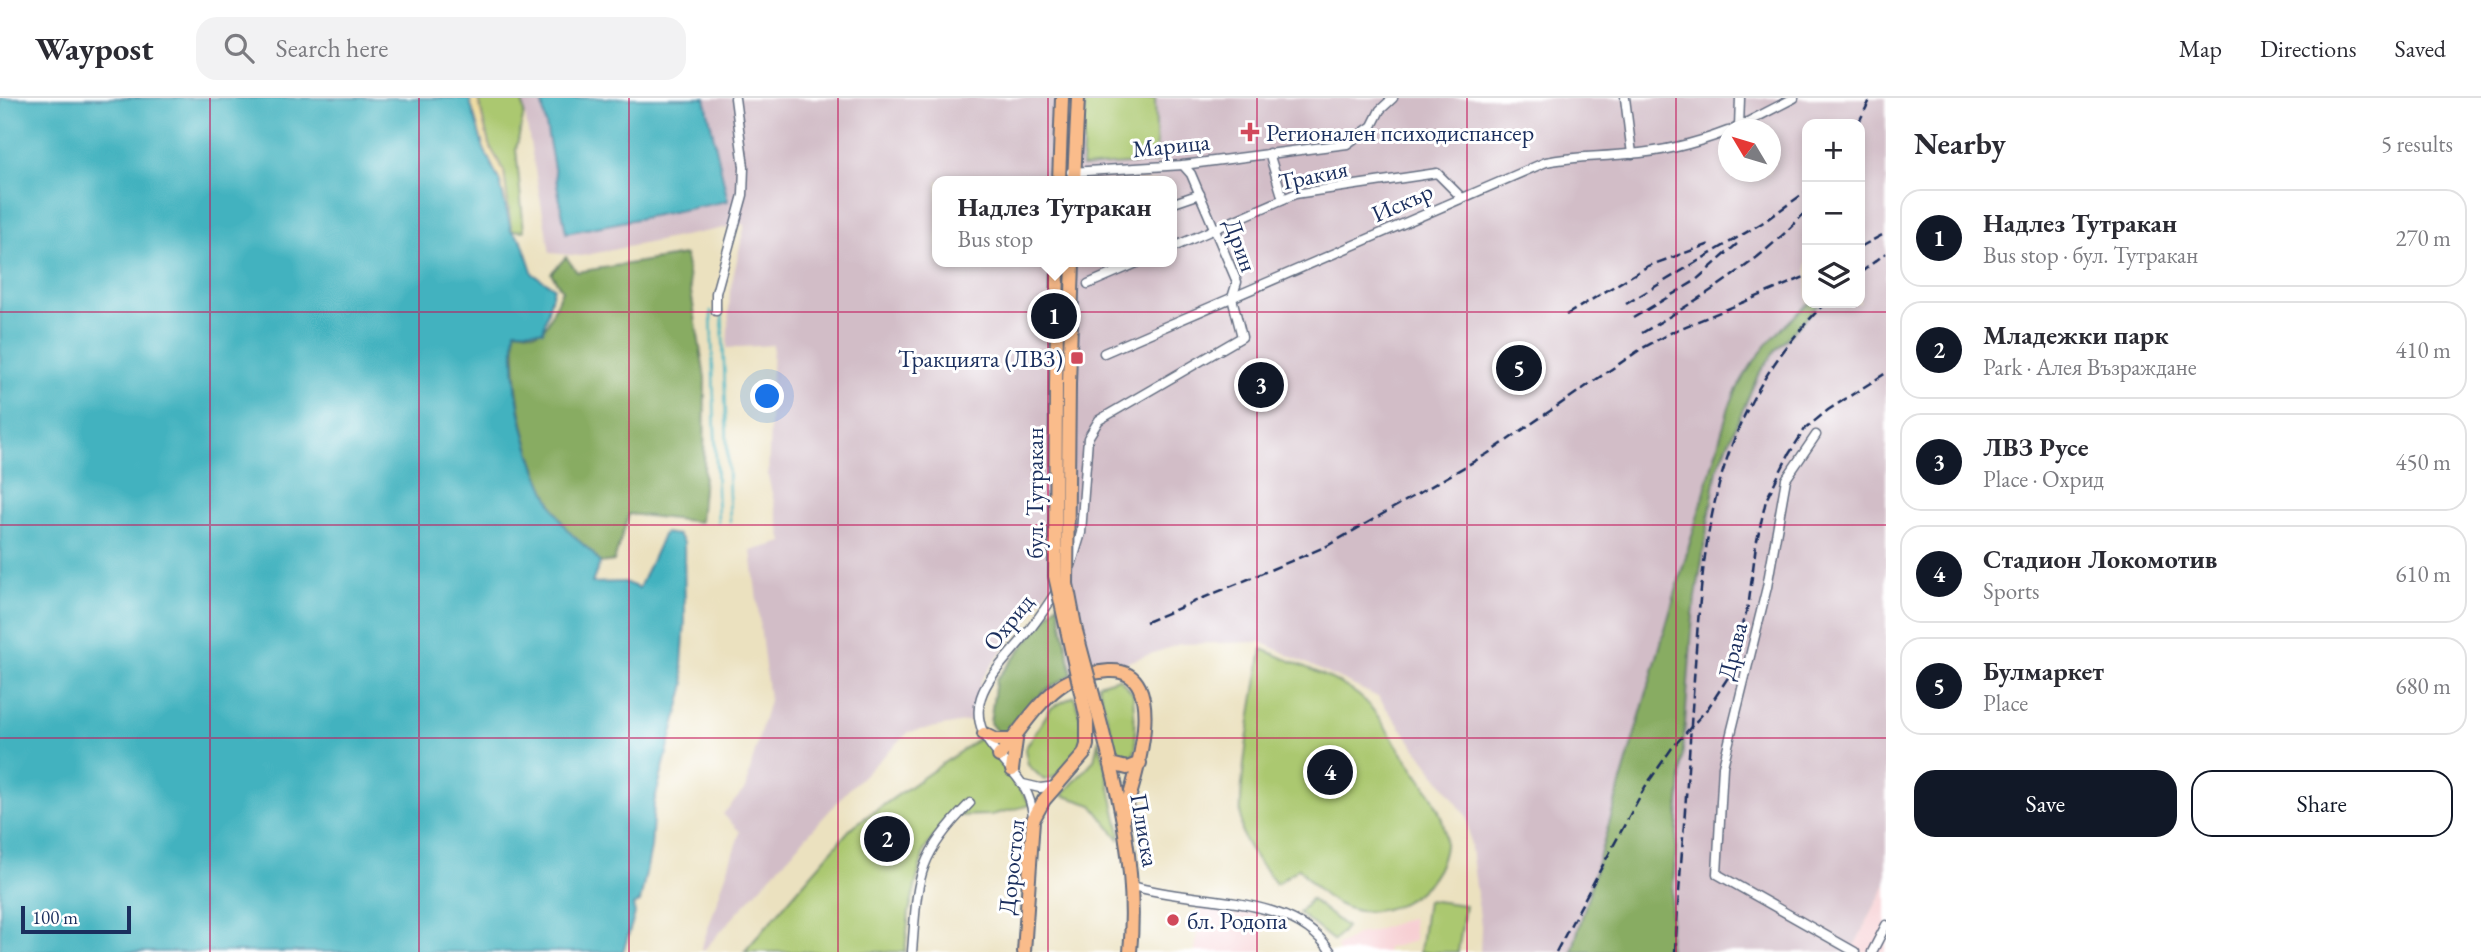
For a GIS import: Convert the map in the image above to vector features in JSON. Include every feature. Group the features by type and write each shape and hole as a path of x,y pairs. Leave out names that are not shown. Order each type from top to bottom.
{"main road":[{"path":"1059,176 1062,98"},
{"path":"1074,176 1078,98"},
{"name":"бул. Тутракан","path":"1058,267 1067,584 1093,718"},
{"name":"бул. Тутракан","path":"1062,385 1073,267"},
{"path":"999,757 1047,698 1069,680 1116,671 1136,679 1140,688 1144,735 1140,763 1123,818"},
{"name":"Плиска","path":"1093,718 1111,764 1123,818 1133,886 1130,952"},
{"name":"Доростол","path":"1024,952 1033,820 1044,800 1084,754 1093,718"},
{"path":"984,734 996,740 1016,737"},
{"path":"1012,769 1016,737"},
{"path":"1111,764 1127,768 1140,763"}],"street":[{"path":"716,311 716,293 744,195 744,167 735,98"},
{"name":"Марица","path":"1083,176 1347,144 1372,126 1380,110 1393,98"},
{"path":"1625,98 1632,154"},
{"path":"1735,119 1740,98"},
{"name":"Искър","path":"1753,119 1794,98"},
{"name":"Искър","path":"1104,353 1546,162 1588,155 1632,154 1705,140 1718,135"},
{"path":"1269,153 1283,199"},
{"name":"Дрин","path":"1183,165 1191,174 1216,228 1237,282 1232,298 1242,333 1238,342"},
{"name":"Тракия","path":"1177,245 1295,194 1437,173 1461,198"},
{"path":"1177,202 1200,194"},
{"path":"1088,284 1127,267"},
{"name":"Охрид","path":"1033,820 1031,801 1023,784 999,757 984,734 980,723 980,696 992,672 1037,621 1071,565 1081,533 1088,438 1099,420 1238,342"},
{"name":"Драва","path":"1816,435 1786,479 1768,587 1723,766 1717,874 1855,952"},
{"path":"1023,784 1040,788 1058,785"},
{"path":"912,952 916,894 928,853 946,827 970,803"},
{"path":"1133,886 1157,893 1240,903 1289,917 1317,936 1331,952"},
{"path":"1872,952 1886,925"}],"shaded area":[{"path":"522,98 541,98 567,233 728,201 705,98 1886,98 1886,884 1851,952 1480,952 1481,926 1467,817 1378,697 1261,642 1180,644 1119,665 1074,674 1056,579 981,680 975,720 909,732 850,788 703,951 701,949 740,832 723,814 745,789 769,700 751,551 783,542 768,476 773,345 727,348 730,291 745,224 581,256 550,253"},
{"path":"1886,884 1886,952 1851,952"},
{"path":"1201,904 1239,908 1264,916 1262,952 1195,952"},
{"path":"1412,917 1415,941 1387,948 1386,952 1339,952 1337,946 1360,933 1371,932"}],"green space":[{"path":"478,98 522,98 524,113 516,149 524,231 511,230 504,172 489,145"},
{"path":"1085,98 1155,98 1157,162 1082,167"},
{"path":"685,255 705,378 704,477 700,522 629,514 614,561 600,563 563,524 540,479 520,406 516,381 515,330 536,333 547,325 562,290 551,273 566,257 577,272"},
{"path":"1804,308 1815,308 1775,351 1758,375 1717,469 1693,615 1668,952 1572,952 1729,407 1753,363"},
{"path":"1058,603 1072,674 1043,692 1014,733 998,733 990,723 996,680"},
{"path":"1262,649 1332,680 1361,697 1380,719 1431,794 1443,823 1445,843 1441,861 1432,878 1419,892 1403,903 1366,911 1347,908 1314,886 1299,868 1276,884 1247,845 1241,823 1241,801"},
{"path":"1119,678 1133,693 1136,747 1134,754 1121,757 1116,751 1098,684"},
{"path":"1074,696 1082,725 1081,742 1063,769 1057,775 1044,780 1028,765 1025,749 1051,708"},
{"path":"981,737 1031,805 991,815 948,816 924,851 909,912 905,952 744,952 852,827"},
{"path":"1099,739 1120,833 1119,839 1092,805 1062,795 1094,760"},
{"path":"1311,899 1346,927 1334,941 1299,913"},
{"path":"1427,900 1465,905 1458,952 1420,952"}],"sand":[{"path":"469,98 478,98 489,145 504,171 511,230 500,182 484,149"}],"water":[{"path":"0,98 469,98 484,149 500,182 511,230 522,241 533,274 554,287 543,331 515,330 514,354 515,380 524,430 540,479 551,502 567,530 592,552 600,563 592,583 624,582 639,588 664,533 678,535 684,543 685,620 682,665 685,684 654,803 651,848 640,902 633,905 635,914 623,952 0,952"},
{"path":"541,98 705,98 728,201 566,233"}],"waterway":[{"path":"711,311 718,521"},
{"path":"722,311 730,521"}],"railway":[{"path":"1860,119 1871,98"},
{"path":"1626,304 1762,223 1802,195"},
{"path":"1642,333 1750,263 1802,215"},
{"path":"1864,245 1886,233"},
{"path":"1566,315 1648,266 1713,243"},
{"path":"1633,318 1695,281 1737,244"},
{"path":"1865,269 1886,253"},
{"path":"1146,622 1327,546 1487,454 1641,349 1674,331 1802,278"},
{"path":"1675,952 1700,595 1717,492 1733,443 1755,395 1785,349 1821,308"},
{"path":"1556,952 1645,787 1672,748 1708,708 1731,673 1749,601 1756,545 1766,500 1789,454 1805,429 1828,410 1886,373"}],"place":[{"name":"Регионален психодиспансер","path":"1250,132"},
{"name":"Надлез Тутракан","path":"1054,316"},
{"name":"Тракцията (ЛВЗ)","path":"1077,358"},
{"name":"Булмаркет","path":"1519,368"},
{"name":"ЛВЗ Русе","path":"1261,385"},
{"name":"Стадион Локомотив","path":"1330,772"},
{"name":"Младежки парк","path":"887,839"},
{"name":"бл. Родопа","path":"1173,920"}]}
